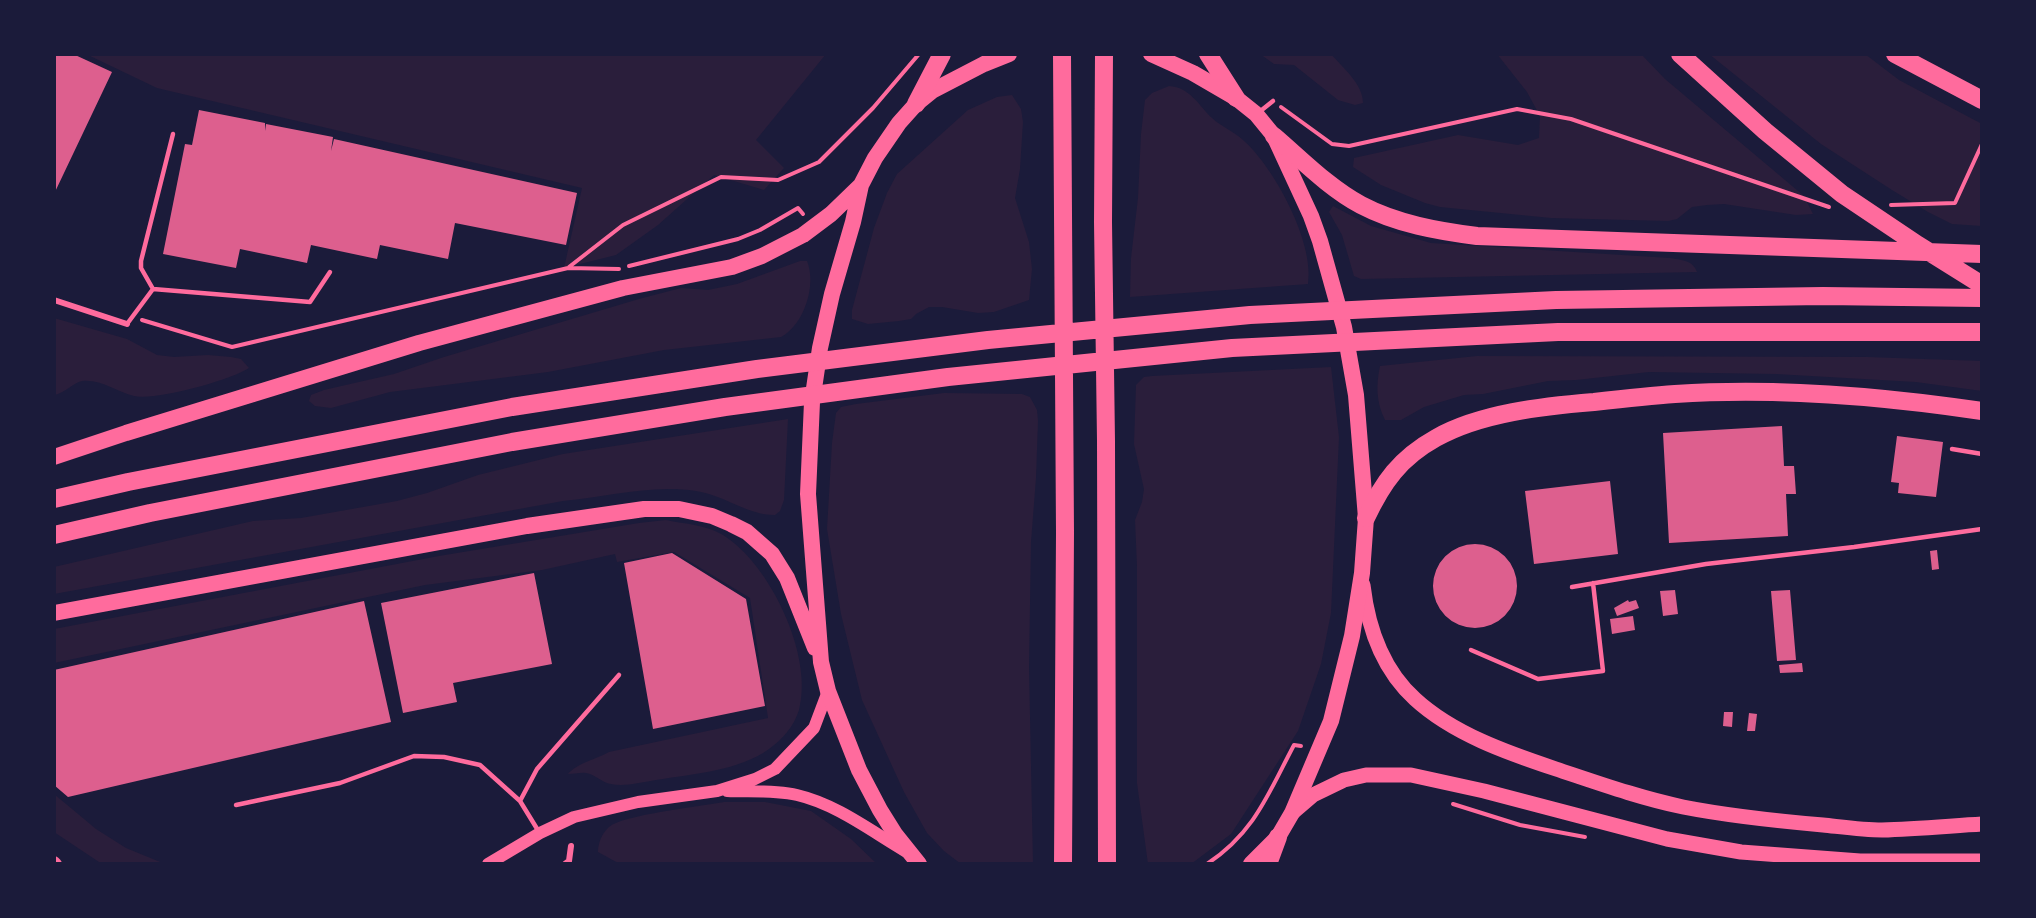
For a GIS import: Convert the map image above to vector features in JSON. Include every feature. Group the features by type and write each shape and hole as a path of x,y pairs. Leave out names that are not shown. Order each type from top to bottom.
{"highway":[{"path":"821,663 809,504 810,430 815,375 826,319 861,184 875,158 916,104 942,54"},
{"path":"916,104 932,91 952,80 1009,54"},
{"path":"1062,54 1065,449 1063,864"},
{"path":"1104,54 1107,864"},
{"path":"1151,54 1193,73 1236,98 1256,114 1274,136 1323,177 1360,204 1406,223 1477,236 1982,254"},
{"path":"1208,54 1236,98"},
{"path":"1680,54 1840,200 1982,285"},
{"path":"1895,54 1982,100"},
{"path":"1268,864 1331,721 1352,636 1362,573 1366,518 1351,360 1328,267 1311,216 1274,136"},
{"path":"54,457 419,343 622,288 732,267 781,248 813,228 861,184"},
{"path":"54,500 128,482 512,407 757,369 988,340 1250,315 1556,300 1823,296 1982,298"},
{"path":"54,535 162,511 512,442 725,407 948,377 1232,348 1546,333 1982,332"},
{"path":"1366,518 1389,476 1423,446 1438,436 1472,423 1511,413 1564,404 1676,394 1760,393 1804,393 1904,400 1982,411"},
{"path":"54,613 549,522 644,509 679,509 712,516 747,532 772,554 790,585 859,770 880,810 913,858"},
{"path":"1251,864 1278,837"}],"main road":[{"path":"1362,573 1366,612 1374,639 1381,654 1413,697 1428,710 1452,724 1515,756 1603,784 1694,808 1795,823 1880,830 1982,824"},
{"path":"488,864 540,833 591,812 638,802 717,791 755,779 776,769 814,728 828,691"},
{"path":"1292,813 1313,795 1344,780 1366,775 1411,775 1484,791 1667,839 1741,852 1860,861 1982,861"},
{"path":"717,791 794,795 813,800 837,811 913,858"}],"street":[{"path":"54,300 127,324"},
{"path":"565,864 569,861 571,846"}],"lane":[{"path":"1256,114 1273,101"},
{"path":"153,289 141,268 141,261 173,134"},
{"path":"153,289 310,302 330,272"},
{"path":"127,324 153,289"},
{"path":"1952,449 1982,454"},
{"path":"1572,587 1706,564 1982,529"},
{"path":"1471,650 1538,680 1603,671 1593,583"},
{"path":"520,801 537,769 619,675"},
{"path":"236,805 340,783 414,756 444,757 480,765 520,801 540,833"}],"path":[{"path":"568,268 623,225 721,177 778,180 819,162 873,108 920,54"},
{"path":"1273,101 1332,144 1349,146 1517,109 1571,119 1826,207 1840,200"},
{"path":"1885,205 1955,203 1982,144"},
{"path":"127,324 141,320 232,347 568,268 616,270 738,239 760,230 798,208 813,228"},
{"path":"1207,864 1247,830 1257,817 1294,745 1319,750"},
{"path":"1453,804 1520,825 1588,838"}],"shaded area":[{"path":"86,54 826,54 756,140 784,168 764,190 714,175 658,225 616,255 564,268 582,188 157,88"},
{"path":"1260,54 1331,54 1360,89 1363,103 1355,105 1338,100 1294,65 1274,64"},
{"path":"1497,54 1641,54 1665,79 1804,196 1813,214 1796,215 1724,204 1692,207 1677,219 1668,221 1551,218 1440,207 1381,185 1353,167 1354,158 1458,135 1518,145 1539,138 1540,116 1527,92"},
{"path":"1709,54 1865,54 1899,80 1982,124 1982,226 1952,224 1892,190 1821,144"},
{"path":"1169,86 1183,90 1194,98 1212,118 1243,140 1267,168 1290,207 1299,228 1305,248 1308,284 1130,297 1131,258 1145,100 1152,93"},
{"path":"1012,95 1021,109 1023,122 1020,169 1015,198 1029,242 1032,269 1029,300 994,312 978,313 929,307 911,319 899,321 868,324 852,319 852,310 874,228 897,174 968,110 997,97"},
{"path":"1333,206 1371,226 1431,243 1670,258 1690,263 1697,272 1361,279 1354,276 1342,235 1329,212"},
{"path":"800,261 807,261 810,271 806,304 796,323 781,337 664,350 548,372 390,392 331,408 315,406 309,401 311,395 324,390 394,374 639,299 681,288 708,290 737,284"},
{"path":"54,318 127,339 157,355 231,357 241,359 249,368 226,378 175,393 134,396 102,384 82,381 54,395"},
{"path":"1477,356 1867,357 1982,361 1982,391 1916,382 1776,374 1649,372 1548,381 1483,394 1464,395 1424,407 1401,420 1385,420 1378,393 1380,366"},
{"path":"1331,367 1339,437 1331,613 1321,664 1298,731 1231,834 1191,864 1148,864 1137,783 1135,520 1144,489 1134,444 1136,385 1144,377 1152,376"},
{"path":"944,393 1022,394 1030,397 1037,410 1036,478 1031,542 1029,667 1033,864 961,864 944,851 927,833 904,792 862,700 841,614 827,529 836,413 841,407 856,404"},
{"path":"788,419 784,500 780,511 775,515 755,512 716,496 696,491 646,490 563,501 54,594 54,567 253,521 301,518 397,501 478,475 563,454"},
{"path":"666,520 710,529 723,535 740,549 757,567 772,589 794,639 800,664 802,688 799,710 794,721 787,732 769,749 729,767 622,785 608,783 586,773 568,774 582,764 609,752 768,718 750,598 674,552 617,562 615,554 542,570 425,585 54,663 54,629 439,556"},
{"path":"54,794 96,829 126,848 165,864 102,864 54,832"},
{"path":"724,802 765,802 811,811 851,839 877,864 620,864 598,852 604,832 617,823 646,815"}],"building":[{"path":"54,54 73,54 112,72 54,194"},
{"path":"199,110 265,123 265,131 266,124 333,137 331,151 334,139 577,193 566,245 455,223 448,259 380,245 377,259 311,245 307,263 240,249 236,268 163,254 185,144 192,145"},
{"path":"1782,426 1784,466 1794,466 1796,494 1786,494 1788,536 1669,543 1663,433"},
{"path":"1897,436 1943,442 1936,497 1898,493 1899,483 1891,482"},
{"path":"1610,481 1618,554 1534,564 1525,491"},
{"path":"1467,544 1483,544 1499,551 1510,562 1517,578 1514,602 1505,616 1483,628 1467,628 1451,621 1440,610 1433,594 1433,578 1440,562 1451,551"},
{"path":"1937,550 1939,569 1932,570 1930,551"},
{"path":"672,553 746,599 765,706 653,729 624,563"},
{"path":"534,573 552,664 453,683 457,702 403,713 381,603"},
{"path":"1675,590 1678,614 1663,616 1660,591"},
{"path":"1790,590 1796,660 1777,661 1771,591"},
{"path":"1628,600 1629,602 1636,600 1639,608 1617,616 1614,608"},
{"path":"364,601 391,722 68,797 54,785 54,670"},
{"path":"1633,616 1635,630 1612,634 1610,619"},
{"path":"1802,663 1803,672 1780,673 1779,665"},
{"path":"1724,712 1733,712 1732,727 1723,726"},
{"path":"1749,713 1757,714 1755,731 1747,731"}]}
